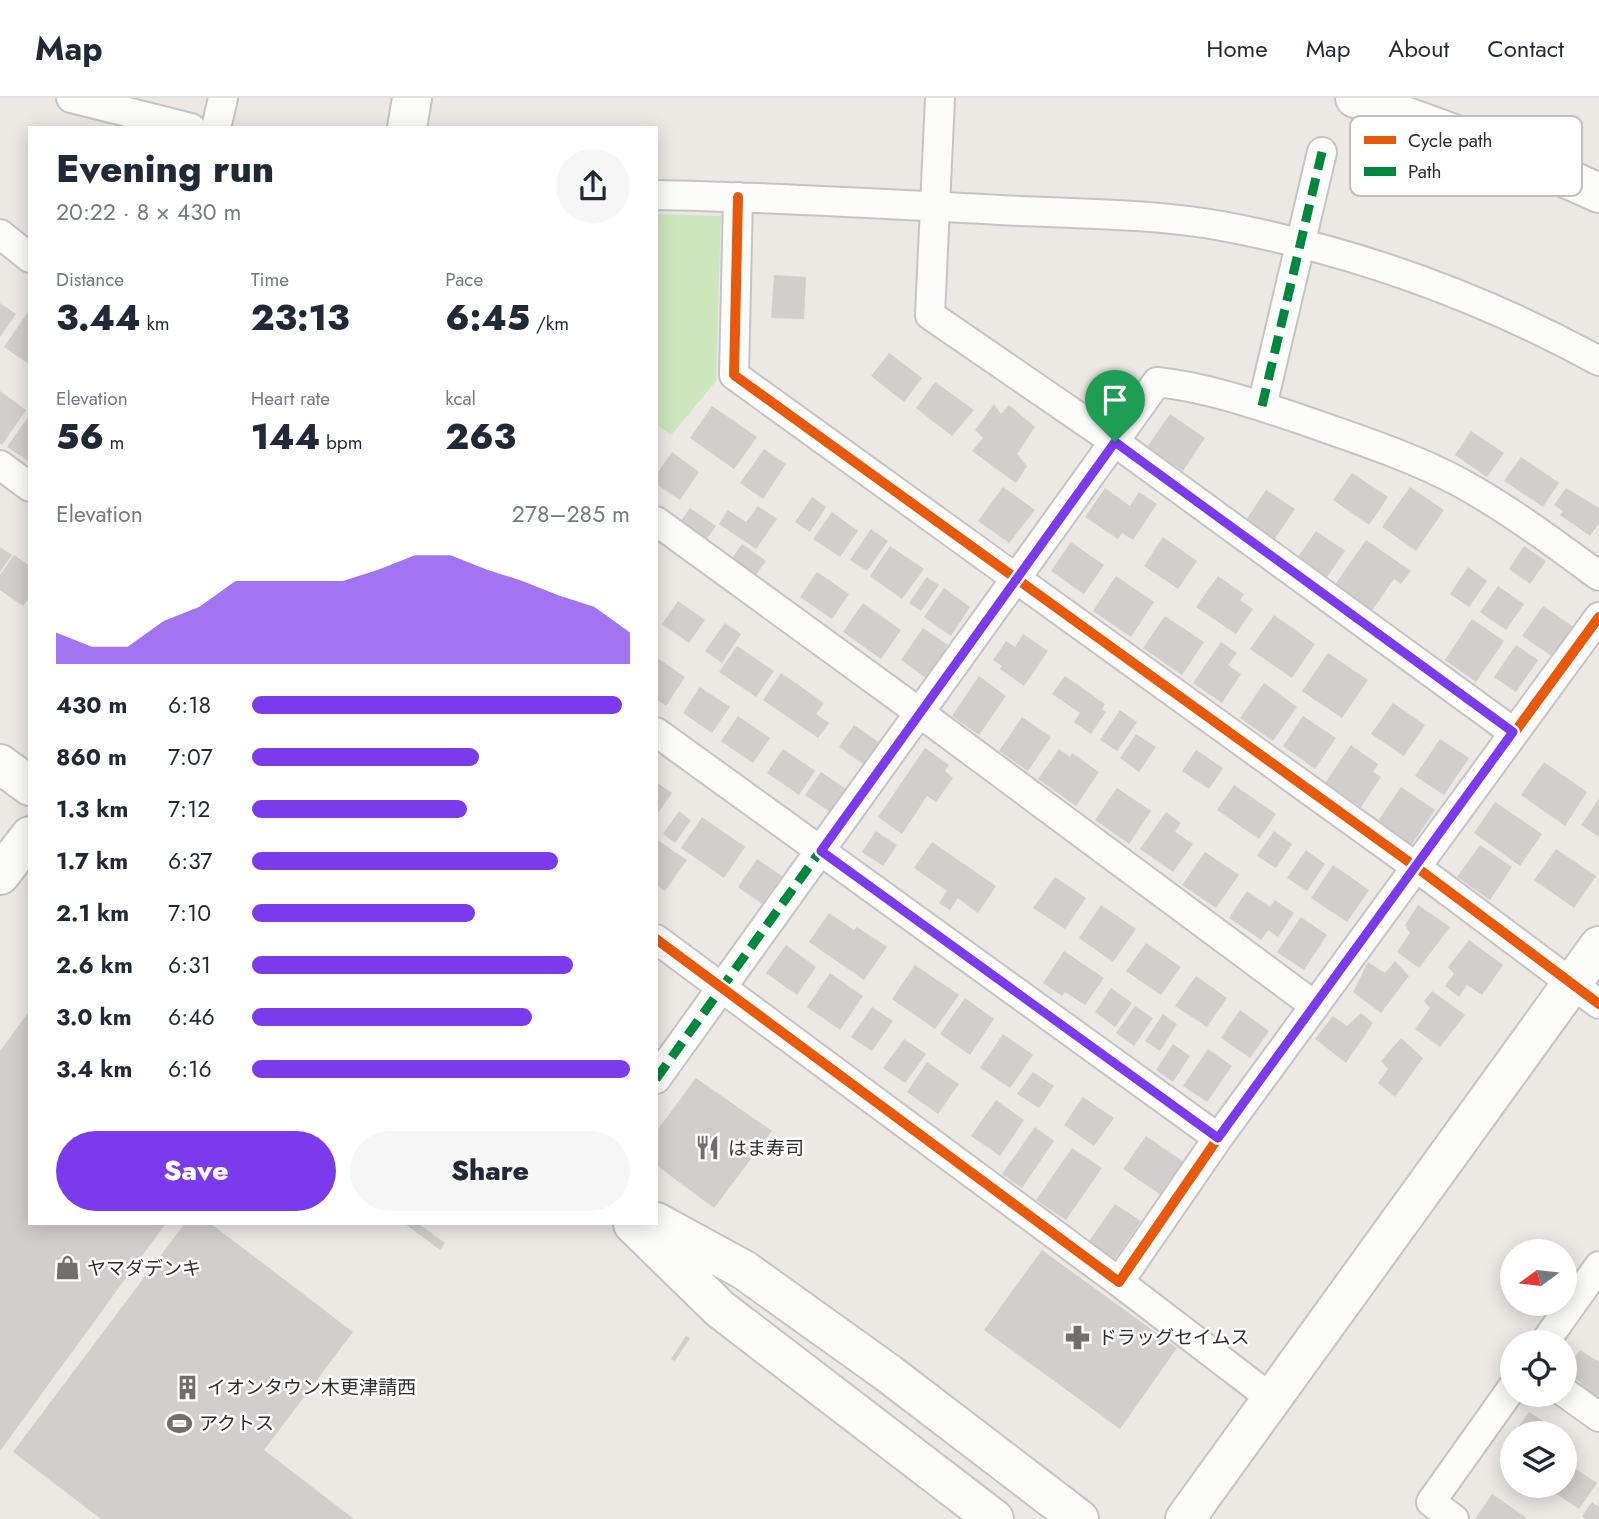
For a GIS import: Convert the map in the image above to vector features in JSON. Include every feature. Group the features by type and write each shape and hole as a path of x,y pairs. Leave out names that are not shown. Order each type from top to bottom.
{"street":[{"path":"71,98 183,126"},
{"path":"216,126 223,98"},
{"path":"407,126 412,98"},
{"path":"940,98 930,315 1115,442 1513,732"},
{"path":"1355,98 1404,116"},
{"path":"1262,406 1322,152"},
{"path":"1582,185 1599,193"},
{"path":"658,195 1142,217 1220,226 1300,244 1408,274 1482,303 1599,360"},
{"path":"738,197 734,375 1416,867 1585,994"},
{"path":"0,234 28,256"},
{"path":"658,1076 1157,382 1181,385 1262,406 1364,441 1460,483 1534,528 1599,576"},
{"path":"0,465 28,486"},
{"path":"658,523 920,713 1315,1006"},
{"path":"1119,1282 1218,1138 1599,617"},
{"path":"658,733 1218,1138"},
{"path":"0,764 28,785"},
{"path":"0,875 28,839"},
{"path":"658,940 1119,1282 1272,1399"},
{"path":"1185,1519 1272,1399 1585,994 1599,946"},
{"path":"658,1223 755,1278 888,1373 1079,1519"},
{"path":"634,1225 720,1309 994,1519"},
{"path":"1554,1330 1599,1266"},
{"path":"1577,1401 1599,1417"},
{"path":"1454,1519 1431,1502 1500,1405"}],"green space":[{"path":"658,214 721,216 716,381 671,435 658,425"}],"building":[{"path":"774,275 806,277 804,319 771,318"},
{"path":"0,303 16,314 0,337"},
{"path":"28,312 28,364 4,347"},
{"path":"889,353 922,378 904,402 871,376"},
{"path":"935,382 974,410 952,436 916,408"},
{"path":"0,391 26,410 2,445 0,443"},
{"path":"994,404 1001,414 1009,405 1035,427 1017,454 1027,466 1016,483 972,451 983,438 975,430"},
{"path":"712,406 757,437 734,469 690,438"},
{"path":"1170,414 1205,438 1183,471 1147,447"},
{"path":"28,417 28,461 7,447"},
{"path":"1471,431 1504,453 1487,477 1455,455"},
{"path":"764,449 786,464 763,499 740,483"},
{"path":"672,452 699,472 680,500 658,485 658,472"},
{"path":"1521,457 1559,483 1543,507 1504,481"},
{"path":"1352,473 1388,497 1369,525 1333,500"},
{"path":"1003,487 1035,510 1009,543 978,521"},
{"path":"1410,487 1444,510 1416,551 1382,527"},
{"path":"1105,488 1130,506 1139,492 1157,504 1133,540 1122,533 1118,539 1085,517"},
{"path":"1566,488 1599,508 1599,523 1590,536 1560,515 1563,511 1554,505"},
{"path":"1266,490 1295,509 1274,540 1246,520"},
{"path":"812,497 826,507 810,532 795,522"},
{"path":"758,506 777,519 756,549 719,524 728,510 746,522"},
{"path":"690,508 716,526 704,543 678,525"},
{"path":"832,512 858,531 840,557 813,539"},
{"path":"871,529 888,541 867,571 850,560"},
{"path":"1316,531 1345,551 1327,577 1298,557"},
{"path":"1163,537 1197,561 1178,589 1144,566"},
{"path":"1366,540 1411,571 1401,584 1394,579 1371,612 1334,586"},
{"path":"1071,542 1104,565 1084,594 1051,571"},
{"path":"742,544 766,561 753,579 729,563"},
{"path":"890,546 924,569 902,599 870,576"},
{"path":"1524,546 1546,561 1530,584 1509,569"},
{"path":"0,547 12,555 0,572"},
{"path":"14,555 28,565 28,600 23,606 0,590 0,575"},
{"path":"1468,567 1487,581 1469,607 1450,594"},
{"path":"817,572 849,594 832,619 800,597"},
{"path":"1116,576 1154,602 1131,637 1093,611"},
{"path":"1218,576 1244,594 1240,600 1253,609 1236,634 1196,607"},
{"path":"927,577 939,585 921,611 909,603"},
{"path":"1498,586 1524,604 1506,630 1480,612"},
{"path":"944,588 970,607 951,636 924,617"},
{"path":"678,601 705,620 689,643 662,624"},
{"path":"863,603 901,630 881,659 843,632"},
{"path":"1543,606 1574,627 1553,657 1522,636"},
{"path":"1274,615 1315,644 1292,678 1250,649"},
{"path":"1165,616 1204,642 1182,675 1143,648"},
{"path":"1472,619 1504,641 1476,682 1445,660"},
{"path":"725,623 741,634 722,663 705,651"},
{"path":"923,628 948,645 926,678 901,660"},
{"path":"1023,634 1048,651 1024,686 1000,669 1002,666 993,660 1006,641 1015,647"},
{"path":"1221,642 1237,653 1228,665 1241,674 1222,703 1193,683"},
{"path":"1516,645 1538,660 1516,692 1494,677"},
{"path":"737,646 774,671 756,697 719,672"},
{"path":"1328,653 1368,680 1342,718 1302,691"},
{"path":"658,658 685,677 666,706 658,700"},
{"path":"781,673 824,703 816,714 829,723 818,738 763,700"},
{"path":"979,676 1006,696 979,735 952,716"},
{"path":"1065,676 1105,704 1102,709 1106,712 1091,734 1074,722 1080,713 1052,694"},
{"path":"1264,683 1297,707 1273,741 1240,718"},
{"path":"700,687 730,707 712,733 683,713"},
{"path":"1393,703 1425,725 1404,756 1371,734"},
{"path":"1120,710 1137,722 1117,751 1100,740"},
{"path":"738,716 770,738 753,763 721,741"},
{"path":"1303,716 1336,738 1315,769 1283,746"},
{"path":"1022,717 1051,737 1028,771 999,751"},
{"path":"854,725 886,747 876,762 868,756 863,764 839,747"},
{"path":"1136,734 1156,747 1139,772 1120,758"},
{"path":"1440,739 1469,758 1444,795 1415,776"},
{"path":"1351,745 1378,764 1373,772 1381,777 1361,807 1325,783"},
{"path":"925,748 949,765 945,771 953,778 936,802 927,796 902,834 878,817"},
{"path":"783,749 815,771 799,795 767,773"},
{"path":"1059,749 1070,757 1072,753 1099,772 1076,806 1038,779"},
{"path":"1196,750 1223,768 1209,789 1182,771"},
{"path":"1544,762 1587,792 1565,826 1521,795"},
{"path":"821,772 846,789 830,812 805,795"},
{"path":"658,783 672,793 658,813"},
{"path":"1234,785 1276,814 1259,839 1217,810"},
{"path":"1401,787 1435,810 1410,847 1376,824"},
{"path":"1117,788 1151,811 1129,844 1095,820"},
{"path":"1599,799 1599,837 1581,825"},
{"path":"1495,802 1542,834 1520,866 1474,833"},
{"path":"679,811 691,820 675,843 663,834"},
{"path":"1166,812 1181,823 1175,832 1193,844 1173,872 1140,849"},
{"path":"702,817 745,847 724,878 681,848"},
{"path":"876,831 897,845 883,866 862,852"},
{"path":"1274,831 1292,844 1276,868 1257,856"},
{"path":"658,840 687,860 665,891 658,886"},
{"path":"932,842 996,886 978,913 958,898 950,910 939,903 947,891 914,868"},
{"path":"1480,845 1512,867 1490,900 1457,877"},
{"path":"1556,849 1596,876 1574,908 1534,880"},
{"path":"1306,850 1325,864 1307,891 1287,878"},
{"path":"1205,852 1239,875 1216,908 1182,885"},
{"path":"757,859 782,876 762,904 738,887"},
{"path":"1333,865 1369,890 1347,922 1311,898"},
{"path":"1055,877 1086,898 1065,929 1033,908"},
{"path":"1247,891 1270,907 1275,900 1294,913 1278,937 1268,930 1261,940 1229,918"},
{"path":"1101,905 1136,929 1113,962 1079,938"},
{"path":"1418,905 1450,927 1419,968 1397,952 1410,933 1405,925"},
{"path":"829,913 887,947 864,980 809,942"},
{"path":"1301,917 1327,935 1304,970 1277,952"},
{"path":"1469,940 1503,965 1482,995 1467,985 1459,997 1445,986 1454,974 1448,967"},
{"path":"1146,943 1181,967 1161,995 1126,971"},
{"path":"786,945 816,967 797,995 766,973"},
{"path":"1064,951 1104,978 1085,1005 1065,992 1062,996 1043,983"},
{"path":"1395,961 1409,976 1381,1013 1353,992 1368,962 1385,973"},
{"path":"915,965 959,995 935,1029 892,999"},
{"path":"830,973 863,996 840,1030 807,1007"},
{"path":"1196,976 1227,998 1207,1027 1175,1006"},
{"path":"1111,988 1132,1003 1115,1027 1095,1012"},
{"path":"1432,991 1465,1015 1440,1047 1415,1029 1430,1008 1424,1001"},
{"path":"965,998 994,1019 970,1055 940,1034"},
{"path":"1135,1006 1153,1018 1134,1046 1116,1033"},
{"path":"872,1007 893,1021 872,1051 851,1037"},
{"path":"1240,1010 1269,1031 1250,1058 1221,1038"},
{"name":"ヤマダデンキ","path":"28,1013 28,1225 165,1225 0,1451 0,1051"},
{"path":"1361,1013 1373,1023 1346,1063 1315,1039 1333,1016 1347,1026"},
{"path":"1163,1014 1177,1024 1160,1051 1145,1041"},
{"path":"1003,1034 1033,1055 1010,1088 980,1068"},
{"path":"1401,1038 1423,1058 1395,1097 1378,1083 1388,1069 1381,1061"},
{"path":"904,1039 926,1054 905,1083 883,1068"},
{"path":"1173,1044 1190,1056 1173,1082 1156,1070"},
{"path":"1208,1049 1232,1066 1207,1102 1183,1086"},
{"path":"927,1062 959,1084 938,1114 907,1092"},
{"path":"1033,1072 1054,1086 1039,1108 1017,1094"},
{"name":"はま寿司","path":"696,1078 772,1131 714,1208 658,1166 658,1129"},
{"path":"1083,1097 1114,1118 1094,1146 1064,1125"},
{"path":"996,1100 1024,1120 1000,1156 971,1136"},
{"path":"1035,1127 1054,1141 1022,1188 1002,1174"},
{"path":"1146,1136 1184,1162 1161,1195 1123,1169"},
{"path":"1072,1148 1102,1168 1066,1220 1036,1200"},
{"path":"1115,1204 1141,1221 1113,1262 1087,1244"},
{"name":"イオンタウン木更津請西","path":"183,1225 213,1225 353,1332 264,1450 354,1519 101,1519 13,1452"},
{"path":"407,1225 421,1225 445,1243 440,1250"},
{"name":"ドラッグセイムス","path":"1042,1250 1177,1348 1120,1429 984,1330"},
{"path":"686,1336 690,1338 675,1361 671,1359"},
{"path":"1580,1350 1599,1362 1599,1403 1577,1388 1581,1383 1577,1380 1577,1354"},
{"path":"1529,1412 1543,1421 1523,1421"},
{"path":"1577,1470 1597,1483 1579,1509 1562,1498 1577,1498"},
{"path":"1492,1494 1528,1519 1475,1519"},
{"path":"1592,1502 1599,1507 1599,1519 1585,1519 1582,1516"}],"marked path":[{"path":"1262,406 1322,152"},
{"path":"658,1076 1115,442"}],"cycle path":[{"path":"738,197 734,375 1416,867 1599,1004"},
{"path":"658,940 1119,1282 1218,1138 1599,617"}],"place":[{"name":"はま寿司","path":"708,1148"},
{"name":"ヤマダデンキ","path":"67,1268"},
{"name":"ドラッグセイムス","path":"1078,1337"},
{"name":"イオンタウン木更津請西","path":"187,1387"},
{"name":"アクトス","path":"179,1423"}],"route":[{"path":"1115,442 1513,732 1218,1138 821,851 1115,442"}]}
